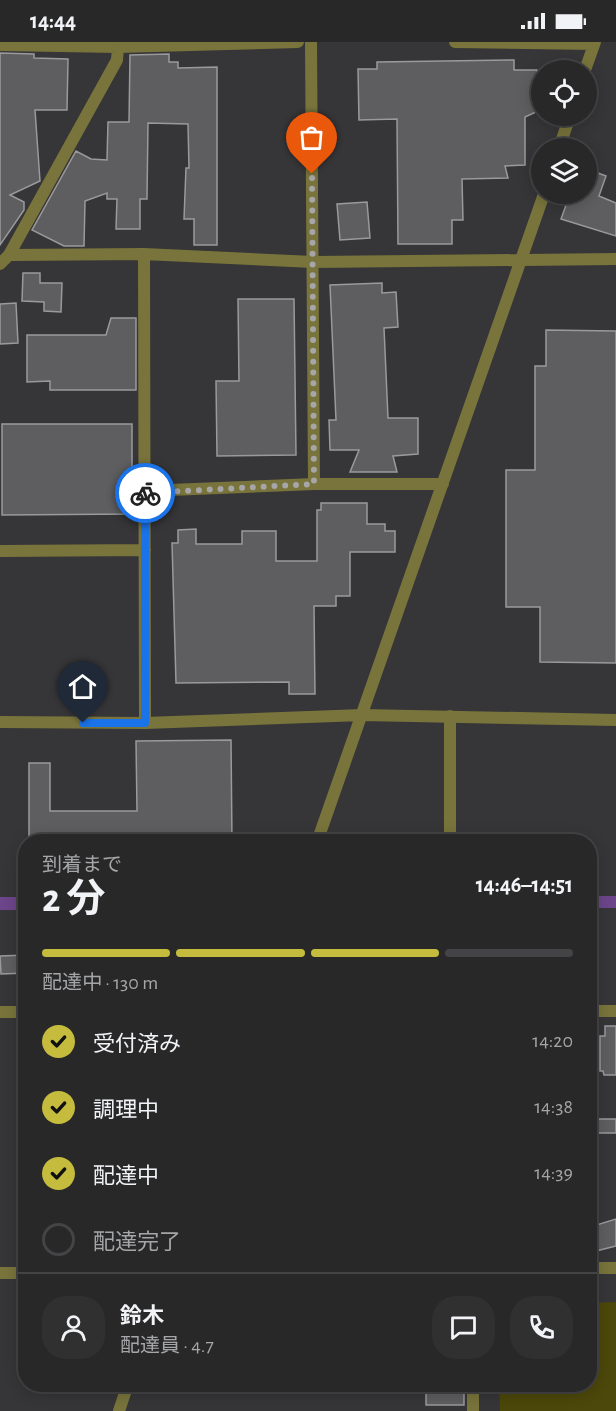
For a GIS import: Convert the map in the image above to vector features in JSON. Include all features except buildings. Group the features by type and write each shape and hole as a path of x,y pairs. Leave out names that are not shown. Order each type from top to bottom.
{"street":[{"path":"0,45 298,42"},
{"path":"311,42 314,484"},
{"path":"455,42 594,43 588,60"},
{"path":"4,260 124,45"},
{"path":"320,834 541,204"},
{"path":"4,260 144,254 313,262 616,259"},
{"path":"144,254 145,723"},
{"path":"145,491 314,484 443,484"},
{"path":"0,550 145,550"},
{"path":"0,722 145,723 362,715 616,720"},
{"path":"450,716 450,834"},
{"path":"597,1011 616,1011"},
{"path":"0,1012 18,1012"},
{"path":"597,1268 616,1268"},
{"path":"0,1273 18,1273"},
{"path":"119,1411 125,1392"},
{"path":"473,1392 473,1411"}],"shaded area":[{"path":"597,896 616,896 616,908 597,908"},
{"path":"0,897 18,897 18,910 0,910"},
{"path":"616,1302 616,1411 500,1411 499,1392 597,1392 597,1303"}],"way so far":[{"path":"145,493 145,491 314,484 312,174"}],"route":[{"path":"83,723 145,723 145,493"}]}
